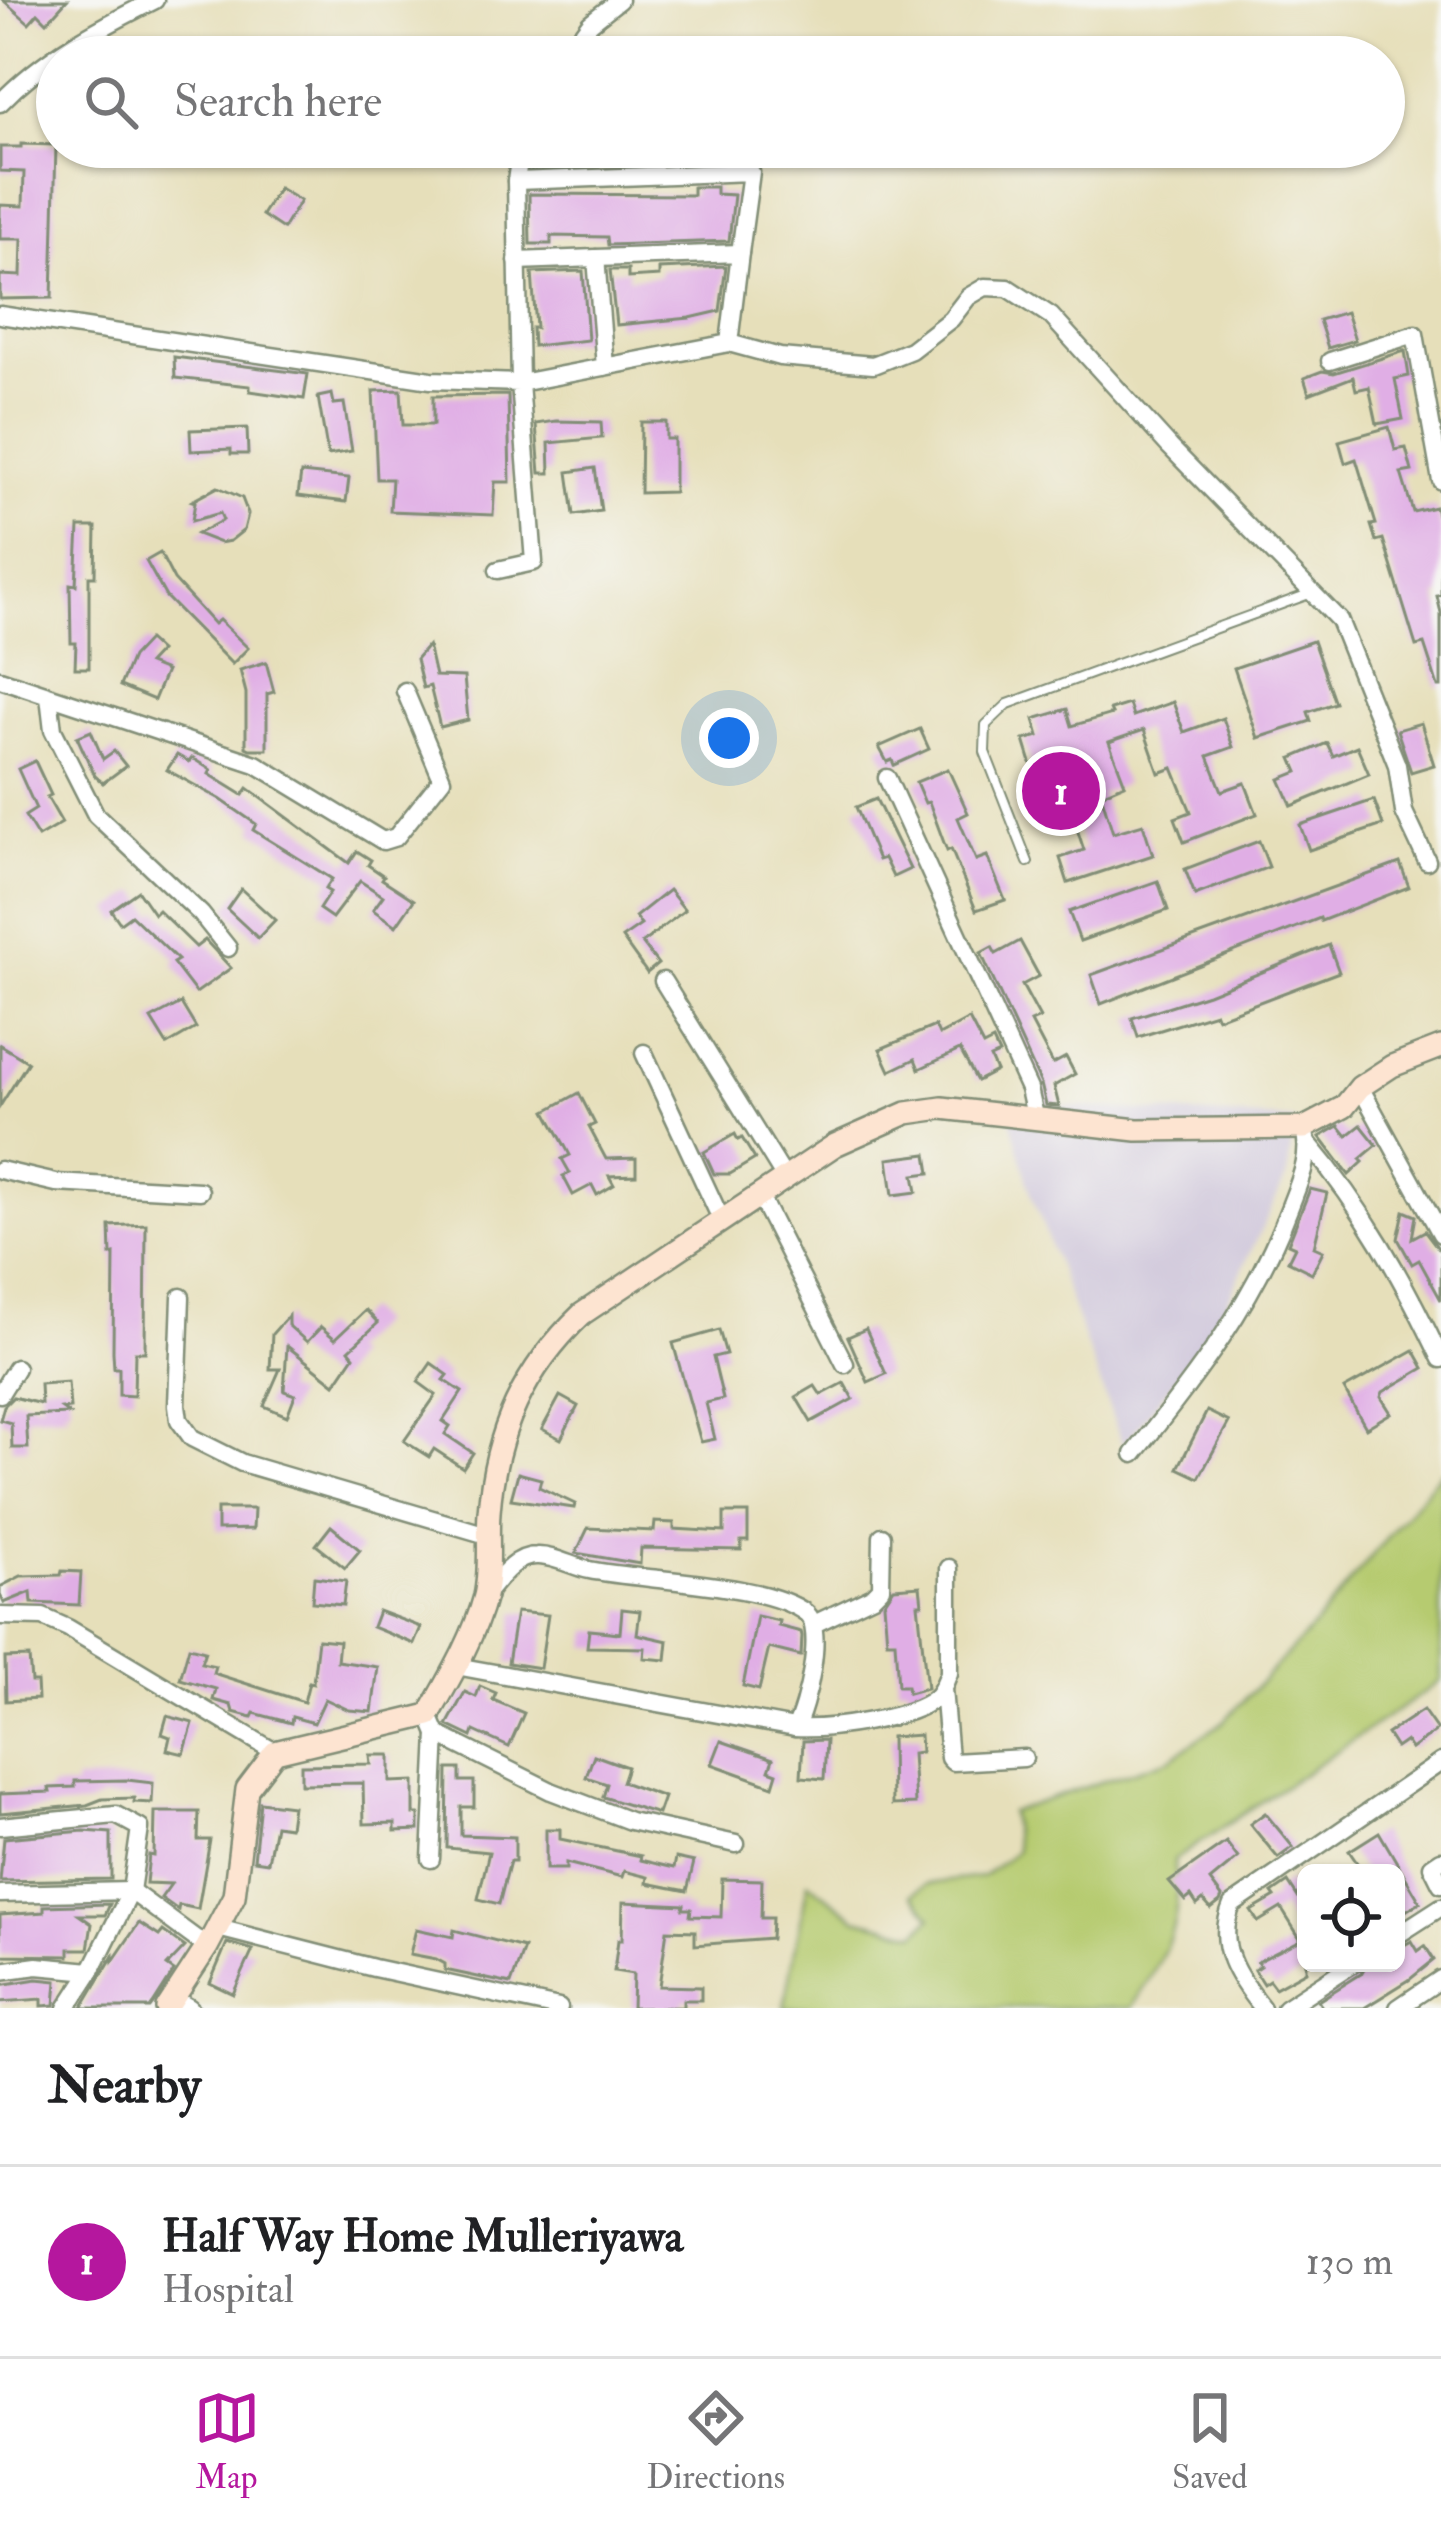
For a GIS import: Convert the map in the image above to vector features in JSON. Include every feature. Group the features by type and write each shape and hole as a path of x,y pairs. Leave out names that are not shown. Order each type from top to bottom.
{"street":[{"path":"86,36 155,0"},
{"path":"581,36 620,0"},
{"path":"0,103 36,68"},
{"path":"498,570 534,562 520,382 518,168"},
{"path":"516,181 751,172 729,343"},
{"path":"518,261 740,253"},
{"path":"596,258 604,367"},
{"path":"0,315 430,380 520,382 729,343 780,357 873,364 911,350 951,319 968,297 986,287 1008,288 1051,316 1170,447 1339,620 1397,765 1404,812 1427,861"},
{"path":"1330,362 1415,334 1441,481"},
{"path":"0,680 256,764 383,841 396,837 442,779 406,691"},
{"path":"49,697 53,730 96,815 201,914 228,949"},
{"path":"887,778 1029,1089 1035,1116"},
{"path":"663,981 785,1178"},
{"path":"431,1859 433,1724 485,1594 491,1486 512,1408 549,1346 582,1314 835,1144 907,1113 942,1108 1137,1130 1306,1136 1392,1066 1441,1047"},
{"path":"644,1053 721,1219"},
{"path":"1360,1088 1441,1234"},
{"path":"1306,1136 1349,1192 1403,1280 1441,1359"},
{"path":"1134,1454 1211,1358 1270,1259 1305,1168 1306,1136"},
{"path":"0,1170 56,1184 200,1191"},
{"path":"758,1195 845,1364"},
{"path":"182,1297 177,1405 179,1420 192,1438 242,1463 487,1535"},
{"path":"0,1394 16,1368"},
{"path":"814,1624 881,1588 882,1536"},
{"path":"485,1594 512,1565 535,1555 585,1570 759,1594 808,1614 814,1624 811,1685 795,1728"},
{"path":"456,1666 795,1728 819,1730 877,1720 932,1702 943,1689 949,1672 949,1568"},
{"path":"0,1616 43,1617 68,1628 275,1752 433,1724 551,1791 630,1821 736,1844"},
{"path":"943,1689 953,1762 1024,1758"},
{"path":"176,2004 234,1896 247,1789 275,1752"},
{"path":"1262,2008 1232,1971 1226,1921 1232,1905 1441,1762"},
{"path":"0,1826 116,1815 140,1828 131,1891 67,2008"},
{"path":"1441,1860 1432,1866 1441,1884"},
{"path":"0,1894 131,1891 213,1938 559,2008"},
{"path":"1405,1930 1441,1907"},
{"path":"0,1971 37,1966 91,1971"},
{"path":"1285,2008 1340,1972"},
{"path":"1398,2008 1441,1979"}],"lane":[{"path":"1028,862 986,752 986,724 1008,704 1316,592"}],"shaded area":[{"path":"1006,1103 1295,1120 1287,1176 1215,1327 1123,1446 1031,1193"}],"green space":[{"path":"1441,1472 1441,1681 1174,1860 1174,1922 1154,1971 1131,2008 784,2008 808,1882 856,1918 916,1933 932,1917 912,1894 927,1884 982,1877 1016,1851 1010,1812 1170,1759 1223,1722 1315,1625"}],"building":[{"path":"3,0 67,0 47,22 38,13 29,23"},
{"path":"36,144 36,168 55,168 52,298 0,299 0,275 21,276 22,239 0,239 0,205 23,206 24,172 0,171 0,147"},
{"path":"693,187 716,187 716,194 734,195 729,241 608,245 607,237 551,236 551,244 530,244 529,194 693,195"},
{"path":"279,188 300,201 283,229 262,215"},
{"path":"726,266 720,311 616,325 610,270 628,270 628,278 659,276 659,269"},
{"path":"583,271 588,340 533,346 532,273"},
{"path":"1346,312 1355,340 1328,348 1319,320"},
{"path":"1405,351 1409,376 1395,379 1403,419 1377,424 1369,387 1356,390 1353,377 1309,394 1304,378"},
{"path":"174,357 308,374 304,399 250,391 250,386 175,378"},
{"path":"401,390 403,425 433,425 433,396 508,395 510,482 495,482 493,515 390,511 392,479 377,479 373,391"},
{"path":"332,394 334,404 344,403 352,451 328,455 318,397"},
{"path":"601,422 602,438 549,443 550,473 540,473 536,424"},
{"path":"641,422 666,422 666,439 674,439 674,492 640,493"},
{"path":"1389,427 1395,450 1406,448 1412,471 1401,473 1413,512 1435,507 1441,529 1441,595 1437,596 1441,687 1424,644 1416,646 1383,539 1376,541 1371,525 1376,524 1356,459 1345,463 1339,441"},
{"path":"247,428 248,454 231,454 231,449 191,451 190,430"},
{"path":"595,468 601,511 574,515 568,472"},
{"path":"301,473 349,478 346,502 298,496"},
{"path":"218,487 242,498 248,514 244,530 220,543 197,534 223,520 220,513 192,521 192,501"},
{"path":"79,527 96,527 95,576 89,576 89,668 75,668 76,643 71,643 70,584 76,585"},
{"path":"160,553 174,580 214,624 219,620 248,648 232,664 166,597 146,561"},
{"path":"148,640 160,651 148,664 166,671 154,700 120,686 132,657"},
{"path":"1313,641 1335,703 1308,712 1311,721 1258,738 1234,668"},
{"path":"428,645 435,676 464,677 468,720 440,727 430,686 423,688 416,659"},
{"path":"266,662 274,692 267,694 267,749 250,749 246,747 246,693 240,670"},
{"path":"1173,702 1184,732 1223,718 1233,747 1208,756 1222,791 1245,783 1257,814 1184,842 1175,818 1191,812 1173,768 1159,773 1144,730 1109,742 1125,784 1101,794 1113,833 1143,824 1153,855 1068,883 1060,858 1084,850 1069,805 1048,813 1024,740 1039,736 1034,719 1067,709 1072,726 1129,704 1133,716"},
{"path":"1421,723 1434,765 1411,772 1397,730"},
{"path":"920,729 929,749 894,765 892,760 887,762 879,747"},
{"path":"91,731 103,759 114,751 126,766 103,783 77,737"},
{"path":"1327,743 1333,756 1357,746 1369,774 1292,806 1280,779 1298,772 1292,758"},
{"path":"177,755 189,762 192,758 243,795 248,788 349,863 357,851 371,860 368,865 382,879 414,900 396,926 373,910 383,896 360,881 332,918 319,909 332,879 253,830 256,824 220,799 167,770"},
{"path":"35,761 62,823 38,837 25,816 36,809 18,769"},
{"path":"948,769 968,813 958,818 976,860 987,856 1005,900 976,910 916,782"},
{"path":"876,799 910,869 893,877 884,858 878,860 856,807"},
{"path":"1374,800 1383,825 1309,850 1300,825"},
{"path":"1259,841 1269,867 1195,895 1185,869"},
{"path":"1400,863 1409,887 1101,1004 1091,975"},
{"path":"1158,881 1168,910 1080,941 1069,912"},
{"path":"241,889 275,920 258,938 227,909"},
{"path":"669,890 685,910 642,943 658,964 647,973 622,938 641,925 635,917"},
{"path":"138,891 154,914 158,910 196,947 205,940 231,968 196,993 173,963 178,960 131,915 120,923 111,910"},
{"path":"1020,941 1039,976 1022,985 1040,1018 1031,1022 1053,1064 1066,1057 1075,1074 1054,1086 1059,1106 1046,1105 1041,1084 981,953 992,947 996,954"},
{"path":"1329,945 1339,972 1217,1018 1215,1013 1138,1037 1132,1018 1208,994"},
{"path":"181,1003 196,1028 167,1045 151,1019"},
{"path":"969,1019 983,1046 993,1041 999,1054 990,1058 996,1071 977,1081 960,1050 919,1069 915,1059 890,1071 880,1049 935,1026 939,1035"},
{"path":"0,1045 28,1062 0,1106"},
{"path":"579,1093 595,1124 589,1127 606,1159 636,1158 636,1175 609,1176 614,1185 597,1195 592,1185 573,1195 563,1176 570,1173 562,1159 570,1155 546,1111"},
{"path":"1361,1125 1377,1145 1349,1175 1320,1137 1339,1126 1347,1136"},
{"path":"735,1134 755,1159 730,1174 714,1174 704,1152"},
{"path":"927,1154 930,1173 914,1175 917,1192 893,1195 888,1159"},
{"path":"1310,1189 1327,1193 1314,1247 1323,1251 1312,1273 1288,1261 1295,1247 1288,1244"},
{"path":"1404,1211 1416,1216 1412,1238 1425,1231 1441,1252 1441,1300 1419,1260 1412,1264 1398,1239"},
{"path":"146,1224 145,1352 135,1352 134,1396 119,1395 119,1368 114,1368 113,1352 110,1226"},
{"path":"366,1310 378,1323 349,1350 354,1356 335,1384 287,1346 284,1391 295,1395 287,1416 264,1406 280,1369 270,1369 272,1334 288,1316 288,1325 307,1342 321,1327 335,1339"},
{"path":"866,1329 886,1374 868,1382 848,1337"},
{"path":"719,1330 726,1354 713,1357 723,1399 706,1403 715,1439 701,1442 673,1343"},
{"path":"1414,1350 1424,1368 1383,1392 1381,1397 1391,1413 1366,1428 1344,1389"},
{"path":"431,1363 462,1392 443,1421 450,1426 445,1434 473,1453 463,1468 434,1449 429,1457 404,1441 436,1395 418,1382"},
{"path":"68,1382 70,1408 62,1409 69,1414 26,1416 28,1448 12,1448 11,1423 0,1420 4,1406 13,1397 41,1404 40,1384"},
{"path":"844,1383 853,1399 811,1422 796,1397 815,1386 821,1395"},
{"path":"560,1396 578,1406 561,1439 542,1429"},
{"path":"1207,1411 1229,1422 1199,1478 1178,1468"},
{"path":"518,1473 541,1479 539,1487 575,1504 574,1508 511,1499"},
{"path":"217,1509 254,1509 253,1529 217,1530"},
{"path":"724,1513 748,1513 748,1541 741,1541 741,1550 641,1548 640,1564 576,1553 588,1528 654,1531 655,1522 674,1523 674,1529 724,1532"},
{"path":"331,1526 360,1550 345,1568 316,1545"},
{"path":"62,1571 81,1572 79,1605 32,1603 31,1592 4,1603 0,1595 0,1587 21,1576 61,1575"},
{"path":"314,1577 346,1581 343,1605 312,1602"},
{"path":"920,1586 927,1688 908,1693 907,1686 898,1686 895,1641 887,1641 884,1603 894,1588"},
{"path":"622,1609 640,1611 637,1634 668,1641 666,1660 644,1658 645,1648 587,1647 589,1630 620,1633"},
{"path":"378,1611 421,1627 414,1644 372,1627"},
{"path":"516,1612 548,1615 540,1668 508,1663"},
{"path":"757,1616 779,1621 778,1626 802,1636 801,1656 769,1648 759,1690 743,1686"},
{"path":"318,1639 339,1641 337,1661 378,1667 372,1712 349,1710 325,1699 314,1723 292,1717 291,1723 254,1713 252,1717 213,1700 216,1689 180,1679 189,1647 205,1651 201,1663 215,1666 213,1673 304,1702 309,1682 313,1683"},
{"path":"29,1657 38,1699 6,1701 5,1658"},
{"path":"480,1686 496,1693 493,1700 524,1713 509,1747 447,1725 465,1692 476,1697"},
{"path":"1423,1710 1437,1730 1411,1749 1406,1741 1396,1748 1387,1734"},
{"path":"167,1716 193,1723 184,1754 167,1750 170,1737 162,1734"},
{"path":"920,1735 921,1752 912,1753 915,1804 892,1805 891,1737"},
{"path":"826,1740 824,1779 801,1777 803,1741"},
{"path":"721,1741 773,1759 769,1770 777,1773 773,1786 712,1764"},
{"path":"370,1755 390,1755 390,1782 414,1781 419,1830 395,1831 395,1823 364,1824 363,1783 301,1784 301,1765 371,1764"},
{"path":"594,1755 627,1767 622,1782 664,1797 658,1814 603,1797 607,1784 586,1777"},
{"path":"448,1769 460,1769 460,1781 474,1781 474,1807 461,1807 461,1835 515,1837 515,1861 510,1861 499,1904 478,1899 489,1852 447,1848"},
{"path":"75,1781 153,1783 152,1803 102,1799 87,1805 0,1813 0,1794 50,1792 49,1788 75,1787"},
{"path":"260,1802 292,1806 289,1827 275,1825 268,1862 254,1860"},
{"path":"155,1812 199,1812 198,1840 210,1840 198,1909 179,1905 178,1910 161,1898 171,1884 146,1883 149,1855 154,1856"},
{"path":"1265,1813 1293,1847 1278,1858 1250,1824"},
{"path":"546,1829 560,1829 560,1839 674,1868 676,1858 694,1862 687,1891 647,1883 648,1877 624,1871 622,1877 566,1863 566,1869 546,1869"},
{"path":"1379,1832 1398,1864 1358,1864 1349,1851"},
{"path":"111,1833 111,1879 0,1881 4,1838"},
{"path":"1226,1842 1238,1858 1210,1881 1222,1897 1220,1902 1211,1909 1203,1900 1197,1905 1191,1896 1185,1901 1169,1882"},
{"path":"1405,1876 1420,1902 1405,1911"},
{"path":"722,1879 762,1880 761,1918 772,1918 771,1939 695,1945 695,1931 667,1930 659,1986 701,1987 701,2000 683,2000 683,2007 632,2008 633,1974 614,1971 618,1940 622,1940 623,1902 684,1905 683,1909 691,1909 690,1916 721,1917"},
{"path":"1288,1882 1297,1896 1297,1934 1281,1908 1258,1922 1251,1911 1275,1897 1272,1893"},
{"path":"110,1904 105,1915 79,1915 92,1924 88,1949 69,1949 69,1956 0,1955 0,1915 44,1912 44,1906"},
{"path":"139,1923 159,1936 163,1931 185,1947 167,1966 174,1971 153,2004 150,2008 82,2008 113,1956 113,1961"},
{"path":"416,1929 453,1937 454,1930 524,1948 511,1984 445,1970 445,1964 436,1959 410,1954"},
{"path":"1412,1941 1418,1951 1425,1946 1434,1960 1364,2008 1323,2008 1318,2001 1362,1972 1405,1972 1405,1944"},
{"path":"1297,1942 1297,1972 1304,1972 1275,1988 1269,1980 1263,1984 1254,1970 1260,1966 1257,1962"},
{"path":"227,1943 253,1950 233,1994 210,1983"},
{"path":"57,1981 55,2005 42,2006 42,1999 0,2002 0,1985"}],"place":[{"name":"Half Way Home Mulleriyawa","path":"1061,791"}]}
